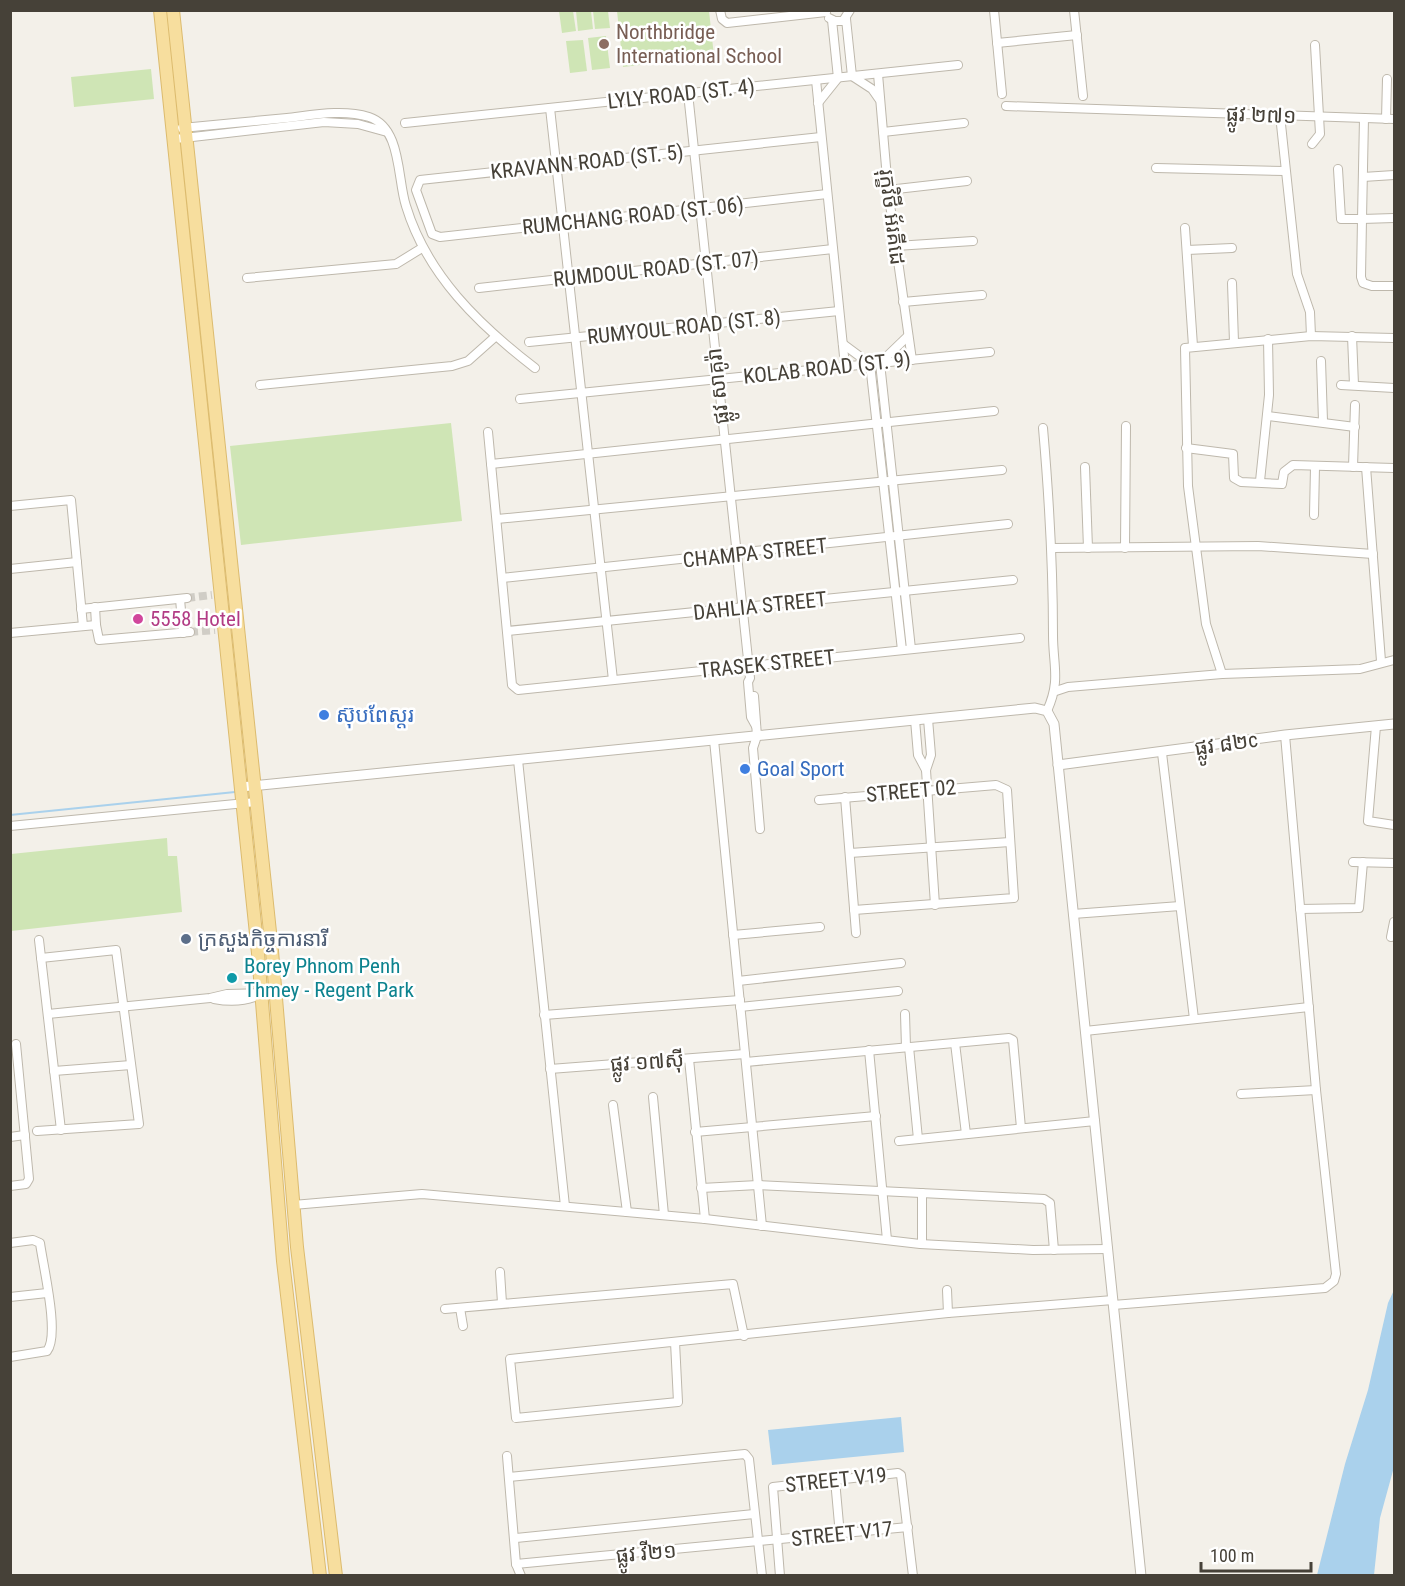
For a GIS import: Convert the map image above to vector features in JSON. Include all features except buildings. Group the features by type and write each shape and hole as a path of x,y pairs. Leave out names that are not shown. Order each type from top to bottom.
{"main road":[{"path":"160,10 180,134 234,592 276,992 293,1204 336,1575"},
{"path":"173,10 180,134 216,594 241,788 283,1261 320,1575"}],"street":[{"path":"720,10 722,19 727,23 826,11 832,20 838,78 818,103"},
{"path":"850,10 846,19 852,76 872,89 880,101"},
{"path":"994,10 1002,94"},
{"path":"1074,10 1083,96"},
{"path":"832,20 839,22 846,19"},
{"path":"997,43 1077,36"},
{"path":"1312,144 1320,134 1315,45"},
{"name":"LYLY ROAD (ST. 4)","path":"405,123 958,65"},
{"name":"រុក្ខវិថី អ័រគីដេ","path":"878,74 888,190 912,360"},
{"path":"1387,79 1390,119"},
{"path":"816,80 845,366"},
{"name":"ផ្លូវ សាគូរ៉ា","path":"688,93 740,608 757,716 753,748 760,829"},
{"name":"ផ្លូវ ២៧១","path":"1006,106 1128,108 1390,119"},
{"path":"550,108 613,680"},
{"path":"1280,116 1297,274 1310,312 1311,336"},
{"path":"1364,118 1361,277 1363,283 1372,286 1395,286"},
{"path":"180,134 324,122 357,124 387,132 395,150 405,205 422,248 453,292 495,337 535,368"},
{"path":"883,132 964,123"},
{"name":"KRAVANN ROAD (ST. 5)","path":"440,237 432,234 416,190 420,180 821,137"},
{"path":"1156,168 1285,171"},
{"path":"1338,169 1341,219 1395,218"},
{"path":"1364,177 1395,175"},
{"path":"888,190 967,182"},
{"name":"RUMCHANG ROAD (ST. 06)","path":"440,237 827,194"},
{"path":"1185,228 1192,346"},
{"path":"896,246 973,241"},
{"path":"247,278 396,264 422,248"},
{"path":"1187,250 1232,248"},
{"name":"RUMDOUL ROAD (ST. 07)","path":"479,288 833,249"},
{"path":"1232,283 1234,342"},
{"path":"903,302 982,295"},
{"name":"RUMYOUL ROAD (ST. 8)","path":"530,342 839,311"},
{"path":"908,336 880,363 911,649"},
{"path":"1222,674 1206,624 1188,486 1184,351 1192,346 1311,336 1395,338"},
{"path":"1352,336 1354,385"},
{"path":"260,385 452,366 468,361 495,337"},
{"path":"1260,481 1268,416 1268,339"},
{"path":"843,344 870,364 902,650"},
{"name":"KOLAB ROAD (ST. 9)","path":"520,399 990,352"},
{"path":"1321,361 1323,421"},
{"path":"1341,385 1395,388"},
{"path":"1353,467 1355,405"},
{"path":"491,464 994,411"},
{"path":"1268,416 1323,421 1355,427"},
{"path":"1125,548 1126,426"},
{"path":"1043,428 1053,548 1056,691 1047,711"},
{"path":"488,432 507,631"},
{"path":"1186,448 1233,454 1236,481 1282,484 1287,467 1395,468"},
{"path":"1085,467 1088,548"},
{"path":"1314,515 1315,467"},
{"path":"1366,467 1381,661"},
{"path":"496,519 1002,470"},
{"path":"10,506 71,500 83,626"},
{"name":"CHAMPA STREET","path":"502,578 899,538 1008,524"},
{"path":"1053,548 1197,545 1373,554"},
{"path":"10,569 76,561"},
{"name":"DAHLIA STREET","path":"507,631 1014,580"},
{"path":"216,594 234,592"},
{"path":"81,609 183,598 186,633 99,640 95,608"},
{"path":"10,633 96,625"},
{"name":"TRASEK STREET","path":"507,631 514,688 518,690 1020,638"},
{"path":"1056,691 1068,687 1222,674 1360,669 1381,661 1395,660"},
{"name":"ផ្លូវ សាគូរ៉ា","path":"750,678 748,682 756,731"},
{"path":"241,788 714,740 756,731 928,719 1035,708 1047,711 1054,724 1141,1575"},
{"path":"928,719 931,755 926,770 935,905"},
{"path":"915,720 918,755 926,770"},
{"name":"ផ្លូវ ៨២c","path":"1058,765 1285,735 1395,724"},
{"path":"1376,726 1368,821 1395,825"},
{"path":"675,1342 678,1402 516,1418 510,1359 675,1342 744,1336 948,1314 1330,1286 1336,1275 1316,1090 1285,735"},
{"path":"714,740 762,1226"},
{"path":"1162,753 1194,1019"},
{"path":"518,760 565,1206"},
{"name":"STREET 02","path":"819,800 927,789 1002,786 1007,790 1010,842"},
{"path":"845,797 856,933"},
{"path":"10,826 256,802"},
{"path":"850,853 1010,842 1014,898 854,910"},
{"path":"1353,862 1395,863"},
{"path":"1300,909 1359,908 1363,862"},
{"path":"1073,914 1180,906"},
{"path":"1390,937 1395,922"},
{"path":"733,935 820,927"},
{"path":"39,940 61,1130"},
{"path":"37,1131 139,1124 116,950 41,958"},
{"path":"738,981 900,963"},
{"path":"544,1015 740,1004 898,991"},
{"path":"48,1014 210,998 227,994 276,992"},
{"path":"1085,1031 1309,1007"},
{"path":"905,1014 918,1139"},
{"name":"ផ្លូវ ១៧ស៊ី","path":"550,1069 868,1050 1009,1038 1013,1041 1021,1128"},
{"path":"956,1043 966,1134"},
{"path":"10,1186 26,1184 29,1179 15,1072 16,1044"},
{"path":"868,1050 887,1240"},
{"path":"689,1059 700,1188 705,1219"},
{"path":"54,1071 131,1065"},
{"path":"1241,1094 1316,1090"},
{"path":"653,1097 664,1215"},
{"path":"613,1105 627,1212"},
{"path":"695,1132 876,1116"},
{"path":"899,1141 1095,1120"},
{"path":"10,1137 25,1135"},
{"path":"700,1188 758,1185 1048,1200 1053,1250"},
{"path":"922,1193 922,1243"},
{"path":"293,1204 422,1194 705,1219 922,1243 1053,1250 1108,1248"},
{"path":"10,1244 33,1240 39,1243 47,1293 51,1346 41,1354 10,1357"},
{"path":"500,1272 502,1303"},
{"path":"445,1309 734,1284 744,1336"},
{"path":"947,1290 948,1314"},
{"path":"10,1297 47,1293"},
{"path":"460,1308 463,1326"},
{"path":"509,1477 746,1455 749,1459 762,1575"},
{"path":"507,1456 516,1538 516,1564 521,1575"},
{"name":"STREET V19","path":"776,1541 772,1487 835,1480 900,1474 908,1527"},
{"path":"835,1480 840,1535"},
{"path":"516,1538 754,1514"},
{"path":"908,1527 913,1575"},
{"name":"STREET V17","path":"776,1541 908,1527"},
{"path":"776,1541 780,1575"},
{"name":"ផ្លូវ វី២១","path":"516,1564 776,1541"}],"green space":[{"path":"559,11 573,11 576,31 562,33"},
{"path":"576,11 591,11 593,29 578,31"},
{"path":"593,11 608,11 610,28 595,29"},
{"path":"617,11 709,11 714,56 623,67"},
{"path":"606,36 610,68 592,70 588,38"},
{"path":"583,40 587,71 570,73 566,41"},
{"path":"151,69 154,99 74,107 71,77"},
{"path":"451,423 462,521 241,545 230,446"},
{"path":"167,838 168,856 177,856 182,912 11,931 11,854"}],"water":[{"path":"1394,1290 1394,1467 1380,1518 1374,1575 1317,1575 1345,1464 1368,1390 1388,1303"},
{"path":"901,1417 904,1452 772,1465 768,1430"}],"waterway":[{"path":"10,815 235,792"}],"tunnel":[{"path":"187,598 212,595"},
{"path":"190,632 215,630"}],"place":[{"name":"Northbridge International School","path":"604,44"},
{"name":"5558 Hotel","path":"138,619"},
{"name":"ស៊ុបពែស្តរ","path":"324,715"},
{"name":"Goal Sport","path":"745,769"},
{"name":"ក្រសួងកិច្ចការនារី","path":"186,939"},
{"name":"Borey Phnom Penh Thmey - Regent Park","path":"232,978"}]}
